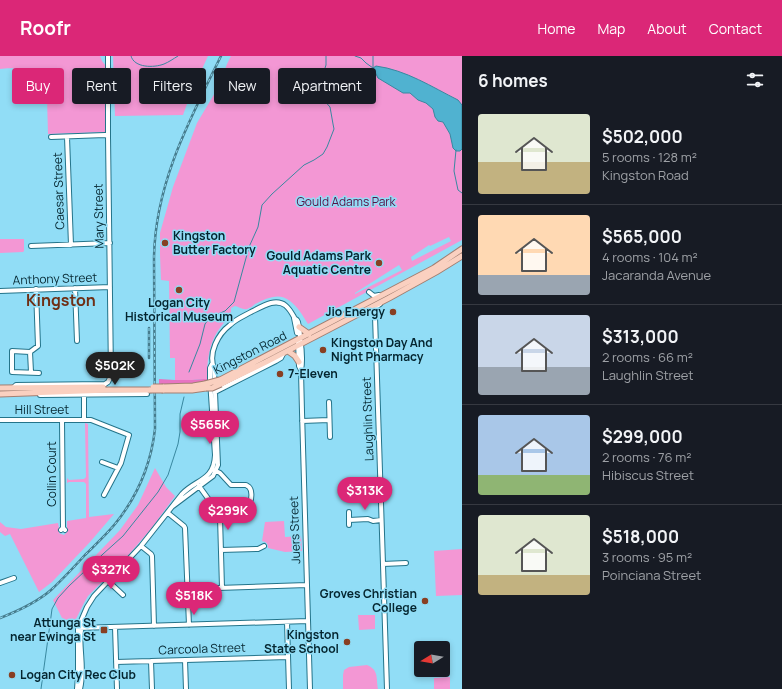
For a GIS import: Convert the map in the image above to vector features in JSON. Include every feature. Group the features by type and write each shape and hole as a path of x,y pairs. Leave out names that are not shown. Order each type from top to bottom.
{"main road":[{"name":"Kingston Road","path":"0,394 149,390 163,388 192,390 206,386 217,386 220,382 365,307 389,291 434,268 462,249"},
{"name":"Kingston Road","path":"220,382 285,352 309,334 365,307 387,299 462,256"},
{"path":"299,327 309,334"},
{"path":"285,352 295,356 299,362"},
{"name":"Kingston Road","path":"0,388 149,390"}],"street":[{"name":"Mary Street","path":"13,388 16,385 105,384 111,376 108,56"},
{"path":"51,137 108,136"},
{"name":"Caesar Street","path":"67,137 71,245"},
{"path":"31,246 110,243"},
{"name":"Anthony Street","path":"0,291 110,287"},
{"path":"75,288 77,341"},
{"path":"36,290 38,346 30,352 12,351 12,372 39,373"},
{"path":"374,316 365,307 370,298 369,292 375,296 389,291"},
{"path":"374,316 376,314 376,307 387,299"},
{"path":"190,490 199,486 213,476 215,455 210,368 219,337 230,325 240,318 266,305 276,302 282,303 288,307 297,320 299,327 299,342"},
{"name":"Laughlin Street","path":"374,316 387,689"},
{"path":"294,317 299,342"},
{"name":"Juers Street","path":"299,342 299,362 301,371"},
{"name":"Juers Street","path":"299,342 302,366 302,421 310,689"},
{"path":"30,352 31,372"},
{"name":"Kingston Road","path":"215,392 276,361 285,352"},
{"path":"78,689 81,677 79,628 86,607 96,594 141,546 174,506 218,465 214,368 212,364"},
{"name":"Kingston Road","path":"26,393 29,395 84,394 149,390"},
{"name":"Hill Street","path":"0,420 84,420 84,394"},
{"path":"329,402 330,437"},
{"name":"Collin Court","path":"62,420 63,530"},
{"path":"84,420 91,420 129,435 121,463 104,495"},
{"path":"302,421 329,420"},
{"path":"102,462 118,468"},
{"path":"214,470 220,473 231,485 246,485 249,487 252,498 250,502"},
{"path":"199,486 220,518 222,588"},
{"path":"349,512 349,525"},
{"path":"168,513 185,528 189,625"},
{"path":"349,520 381,520"},
{"path":"141,546 152,556 154,626"},
{"path":"220,550 258,549 264,546"},
{"path":"383,564 406,563"},
{"path":"0,583 14,578"},
{"path":"108,581 123,595"},
{"path":"187,589 307,586"},
{"path":"79,628 308,621"},
{"path":"287,622 289,689"},
{"path":"115,627 117,689"},
{"name":"Carcoola Street","path":"116,662 288,657"},
{"path":"185,660 186,689"},
{"path":"151,661 152,689"}],"green space":[{"path":"0,56 100,56 106,68 72,68 72,104 105,104 105,132 48,134 47,104 64,104 64,68 0,69"},
{"path":"113,56 208,56 202,68 139,68 139,104 187,104 183,115 115,116 115,104 131,104 131,68 113,68"},
{"name":"Gould Adams Park","path":"231,56 462,56 462,240 308,324 295,306 286,298 282,297 277,296 268,298 247,309 242,309 235,306 231,308 231,316 219,330 212,344 209,353 207,379 175,380 175,358 170,358 169,281 161,280 160,255 160,233 173,187 197,123 214,94 214,104 270,104 270,68 226,68","holes":["449,237 451,241 412,261 411,257 429,245 430,246","399,265 402,270 355,294"]},
{"path":"0,239 24,239 24,251 0,253"},
{"path":"85,423 88,424 89,517 114,514 52,582 39,592 10,534 5,536 0,532 0,522 6,527 21,529 58,523 59,533 64,535 67,532 67,521 86,518 86,484 84,482 67,483 67,478 69,480 84,479 86,477"},
{"path":"155,468 166,487 175,496 151,529 125,559 88,596 74,623 62,618 53,600 120,530 138,505"},
{"path":"284,521 285,537 301,536 302,551 285,552 268,548 268,545 262,541 265,522"},
{"path":"462,549 462,595 436,596 434,551"},
{"path":"358,615 375,615 375,629 359,630"},
{"path":"367,665 374,669 378,689 343,689 344,670 349,667"},
{"path":"450,677 450,689 434,689 434,678"}],"shaded area":[{"path":"159,379 207,379 208,382 159,385"}],"water":[{"path":"376,66 398,71 458,100 462,105 462,149 460,151 456,151 453,148 450,134 443,122 438,121 435,117 433,109 410,93 403,93 378,78 376,68 373,68"}],"waterway":[{"path":"131,56 136,63 145,66 164,64 178,56"},
{"path":"189,372 200,344 205,324 213,316 225,311 234,302 249,247 258,227 262,205 304,165 323,154 327,147 334,129 330,107 322,98 319,87 326,65 326,56"},
{"path":"355,56 361,58 373,68"},
{"path":"373,56 373,67"},
{"path":"456,150 454,171 458,190 462,193"},
{"path":"41,689 52,609 58,598 69,586 123,536 158,492 168,475 178,444 180,414 184,397"}],"railway":[{"path":"0,618 33,603 60,582 115,524 130,503 142,480 150,455 155,429 154,258 160,204 167,179 186,129 221,56"},
{"path":"149,328 149,358"}],"place":[{"name":"Kingston Butter Factory","path":"165,243"},
{"name":"Gould Adams Park Aquatic Centre","path":"379,263"},
{"name":"Logan City Historical Museum","path":"179,290"},
{"name":"Jio Energy","path":"393,312"},
{"name":"Kingston Day And Night Pharmacy","path":"323,350"},
{"name":"7-Eleven","path":"280,374"},
{"name":"Groves Christian College","path":"425,601"},
{"name":"Attunga St near Ewinga St","path":"104,630"},
{"name":"Kingston State School","path":"347,642"},
{"name":"Logan City Rec Club","path":"12,675"}],"district":[{"name":"Kingston","path":"61,300"}]}
